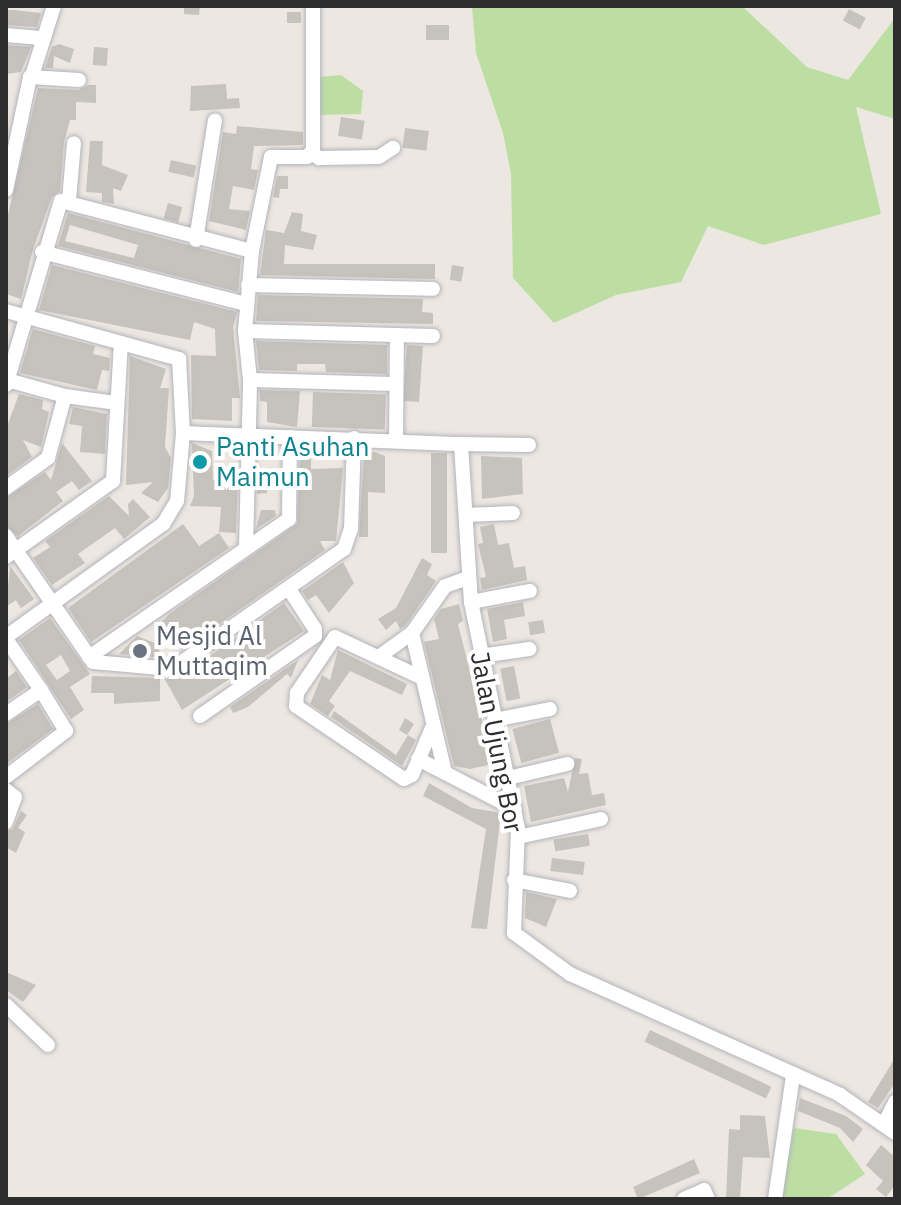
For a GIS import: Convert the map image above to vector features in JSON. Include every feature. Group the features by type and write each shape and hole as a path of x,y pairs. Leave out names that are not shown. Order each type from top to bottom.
{"street":[{"path":"6,190 22,114 54,6"},
{"path":"312,153 317,38 313,6"},
{"path":"6,35 43,38"},
{"path":"32,76 77,79"},
{"path":"6,114 22,114"},
{"path":"196,240 215,120"},
{"path":"69,200 74,143"},
{"path":"246,548 250,380 245,331 246,304 252,251 271,157 312,153 319,158 379,157 393,148"},
{"path":"116,403 65,396 7,382 55,207 69,200 196,240 252,251"},
{"path":"42,252 246,304"},
{"path":"248,285 433,289"},
{"path":"6,311 181,361 183,433 177,501 163,524 6,638 66,731 6,777"},
{"path":"245,331 433,336"},
{"path":"396,440 397,335"},
{"path":"11,554 113,481 121,343"},
{"path":"250,380 396,384"},
{"path":"6,488 48,458 65,396"},
{"path":"183,433 529,445"},
{"path":"89,657 290,518 290,437"},
{"path":"6,536 11,554 89,657 104,666 172,669 336,557 349,542 354,438"},
{"name":"Jalan Ujung Bor","path":"461,444 471,602 480,656 515,809 518,837 511,914 514,933 523,944 636,1007 840,1095 890,1128"},
{"path":"466,515 513,513"},
{"path":"380,656 412,633 445,586 468,578"},
{"path":"200,716 315,636 315,629 289,589"},
{"path":"471,602 530,591"},
{"path":"412,633 445,773"},
{"path":"420,677 345,638 332,639 297,693 296,706 404,779 418,759 432,728"},
{"path":"480,656 530,649"},
{"path":"6,714 41,690"},
{"path":"494,720 550,709"},
{"path":"418,759 515,809"},
{"path":"508,778 567,764"},
{"path":"6,790 15,797 6,822"},
{"path":"518,837 601,819"},
{"path":"514,880 570,891"},
{"path":"6,1005 48,1045"},
{"path":"775,1199 793,1076"},
{"path":"890,1128 895,1102"},
{"path":"684,1199 704,1190 708,1199"}],"green space":[{"path":"472,6 742,6 807,67 848,80 895,18 895,119 856,107 881,214 764,245 708,226 681,282 616,295 554,323 513,278 511,174 503,133 476,53"},
{"path":"341,75 363,91 361,114 319,115 319,77"},
{"path":"794,1128 836,1134 865,1174 827,1199 780,1199"}],"building":[{"path":"184,6 200,6 199,15 184,14"},
{"path":"849,9 866,18 860,29 843,20"},
{"path":"6,10 41,13 37,27 6,25"},
{"path":"287,12 301,12 301,23 287,23"},
{"path":"426,25 449,25 449,40 426,40"},
{"path":"59,44 74,49 70,63 54,56 53,68 45,68 52,47"},
{"path":"6,45 31,47 21,72 6,74"},
{"path":"94,47 108,48 107,66 93,65"},
{"path":"226,84 227,99 239,98 240,108 190,111 191,86"},
{"path":"96,85 96,103 76,102 76,120 70,120 64,142 60,191 52,197 33,249 21,299 6,294 6,223 38,88 78,90"},
{"path":"341,117 365,121 362,140 338,136"},
{"path":"237,126 303,132 303,145 254,146 251,169 258,170 254,190 233,186 229,209 250,211 246,230 209,221 223,132 236,134"},
{"path":"405,128 429,131 426,151 403,148"},
{"path":"90,141 103,141 102,165 128,175 121,191 113,188 114,204 102,202 102,193 86,192"},
{"path":"171,160 196,166 194,178 168,172"},
{"path":"277,176 288,176 288,189 280,189 279,198 273,197"},
{"path":"168,203 182,207 178,223 164,218"},
{"path":"292,212 303,214 301,231 317,235 313,250 285,245 284,264 435,264 435,279 260,275 266,230 284,233"},
{"path":"68,213 241,259 238,292 58,246","holes":["70,225 138,245 134,258 65,241"]},
{"path":"52,265 237,312 233,327 240,398 232,398 232,421 192,419 191,355 216,356 215,329 194,322 190,340 39,310"},
{"path":"452,265 464,267 462,282 450,280"},
{"path":"258,295 423,299 422,312 433,313 433,324 256,321"},
{"path":"33,329 95,346 93,354 110,358 109,371 102,370 97,390 20,373"},
{"path":"256,341 387,345 387,374 326,372 325,364 297,364 297,371 259,370"},
{"path":"407,345 423,346 419,402 403,401"},
{"path":"130,356 166,369 160,388 169,388 165,447 171,458 168,488 158,502 141,493 153,482 126,485"},
{"path":"260,390 300,391 297,427 267,422 267,402 260,401"},
{"path":"313,392 386,395 385,430 312,427"},
{"path":"19,394 43,400 42,409 49,412 41,447 23,440 32,457 6,476 6,429"},
{"path":"73,407 107,414 105,454 80,452 82,426 69,424"},
{"path":"62,443 92,481 79,490 72,481 56,492 63,501 18,536 6,526 6,498 45,472 51,480"},
{"path":"192,443 212,451 213,480 238,480 236,533 219,532 221,507 190,506 194,496"},
{"path":"375,452 385,456 385,493 368,492 368,537 359,537 364,453"},
{"path":"300,453 311,453 311,469 343,468 336,541 320,541 325,550 182,650 171,634 165,639 156,628 169,614 297,524"},
{"path":"431,453 447,453 447,553 431,553"},
{"path":"481,456 522,458 523,494 482,499"},
{"path":"267,471 267,493 257,494 258,472"},
{"path":"109,496 129,516 128,504 133,499 150,517 124,539 115,528 78,554 85,563 52,585 33,558 50,547 45,541"},
{"path":"261,510 275,510 276,516 256,529"},
{"path":"183,524 199,546 219,533 229,548 91,642 68,608"},
{"path":"494,524 498,545 509,543 514,568 525,566 527,580 482,590 480,578 486,577 478,544 483,543 480,527"},
{"path":"422,558 432,564 427,575 436,581 405,626 400,629 396,621 386,630 378,619 396,608"},
{"path":"343,562 354,583 329,613 316,595 308,600 302,591"},
{"path":"10,566 34,599 21,608 16,600 6,607"},
{"path":"523,602 525,616 504,620 507,639 493,642 487,609"},
{"path":"284,603 304,631 182,710 164,678 179,678"},
{"path":"459,604 463,621 458,624 493,764 470,769 454,766 424,642 439,639 434,619 441,609"},
{"path":"50,618 90,674 70,687 84,710 71,719 19,640","holes":["61,655 70,671 57,680 46,665"]},
{"path":"543,620 545,633 530,635 528,622"},
{"path":"137,636 155,643 163,658 119,654"},
{"path":"338,650 407,684 402,695 350,671 329,701 335,706 328,716 310,704 322,675 330,680"},
{"path":"298,660 291,678 287,674 248,707 233,713 230,707"},
{"path":"514,666 520,698 507,701 500,669"},
{"path":"16,671 27,687 6,702 6,679"},
{"path":"92,676 160,678 160,701 114,704 114,693 91,693"},
{"path":"38,704 53,729 6,764 6,724"},
{"path":"334,711 396,755 408,735 416,740 402,766 331,717"},
{"path":"405,718 414,724 407,735 399,730"},
{"path":"550,719 559,753 521,763 512,729"},
{"path":"575,758 582,759 579,774 588,773 592,795 604,793 606,805 531,822 524,786 564,778 568,792"},
{"path":"429,783 472,808 501,813 487,929 471,928 486,829 423,796"},
{"path":"21,811 27,815 18,828 25,832 16,853 6,847 6,832 13,829"},
{"path":"588,834 590,846 555,851 553,839"},
{"path":"552,858 585,862 583,875 550,871"},
{"path":"526,892 557,899 546,927 525,918"},
{"path":"6,972 36,985 23,1002 6,990"},
{"path":"650,1030 771,1087 766,1098 645,1042"},
{"path":"895,1058 895,1083 878,1108 868,1102"},
{"path":"800,1098 846,1116 863,1129 853,1142 840,1128 798,1111"},
{"path":"740,1115 765,1116 770,1158 743,1157 740,1199 726,1199 729,1129 740,1130"},
{"path":"881,1145 895,1157 895,1185 886,1197 876,1189 883,1181 866,1165"},
{"path":"694,1159 700,1173 638,1199 633,1187"}],"place":[{"name":"Panti Asuhan Maimun","path":"200,462"},
{"name":"Mesjid Al Muttaqim","path":"140,651"}]}
